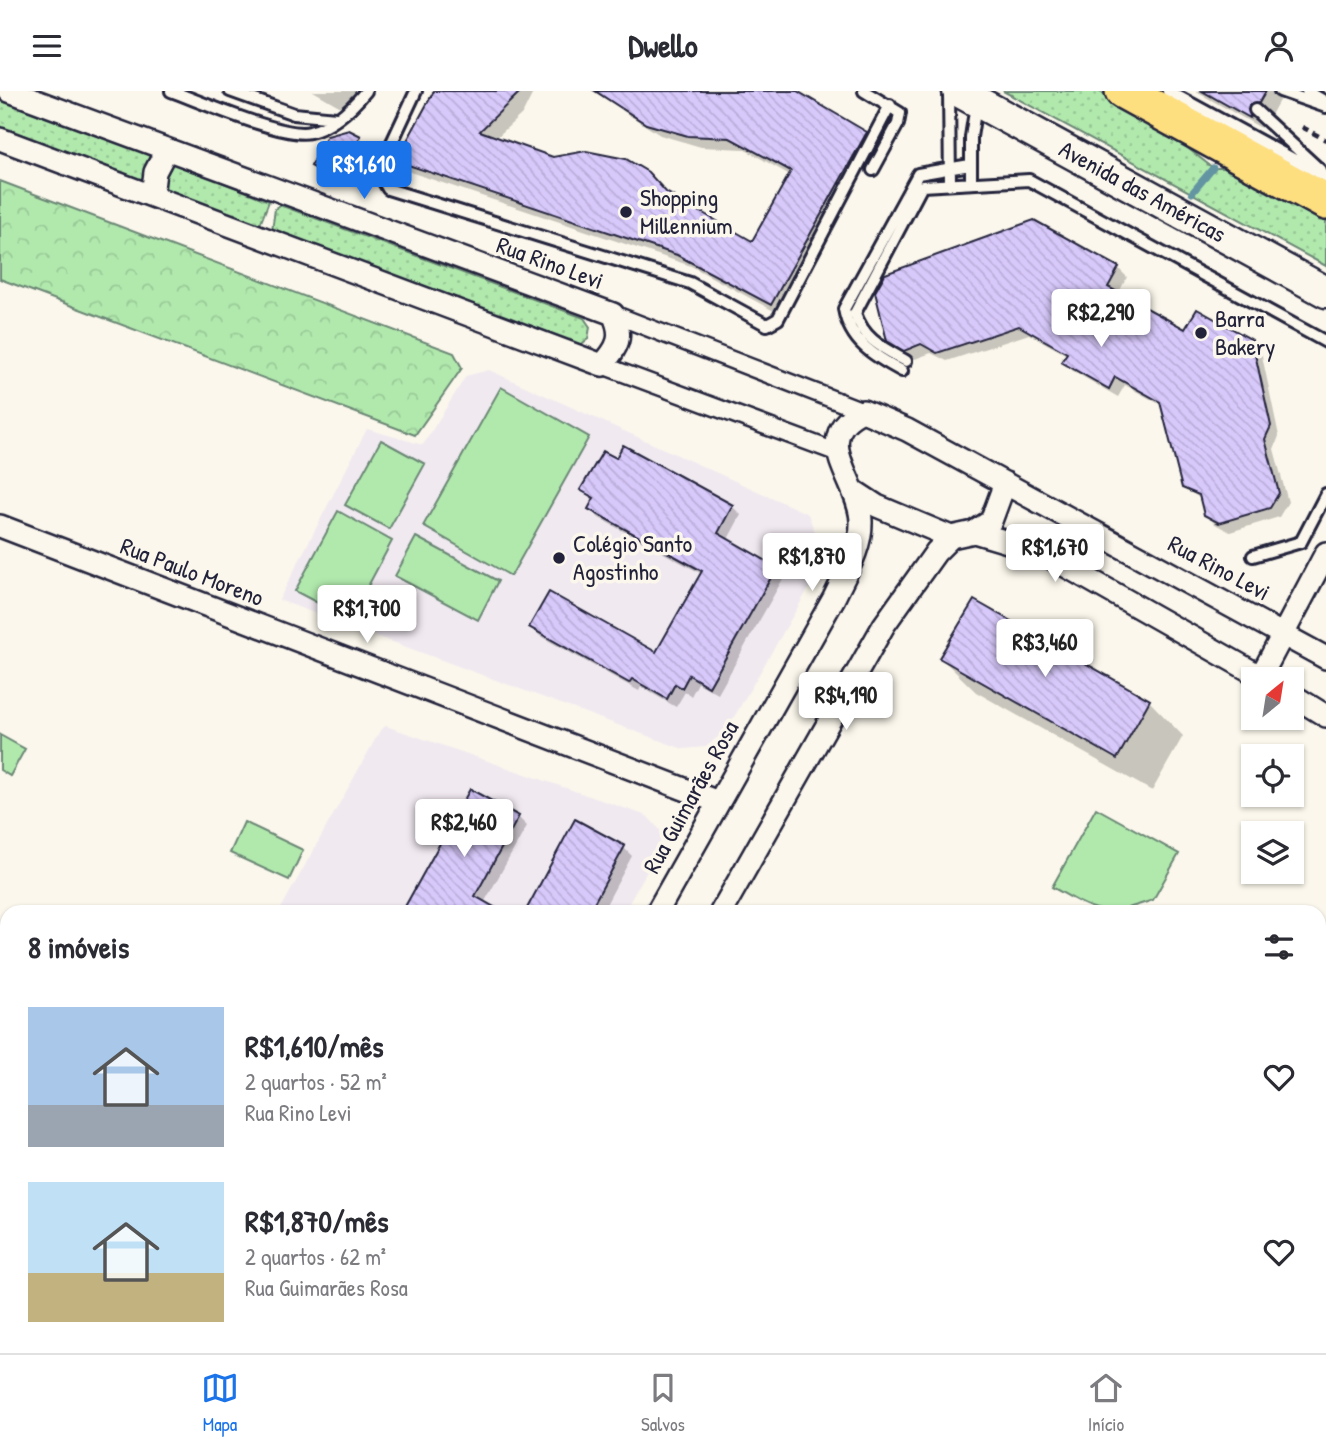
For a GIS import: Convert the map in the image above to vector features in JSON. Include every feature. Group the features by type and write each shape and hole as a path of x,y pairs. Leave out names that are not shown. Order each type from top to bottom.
{"highway":[{"path":"1123,91 1326,202"}],"main road":[{"name":"Avenida das Américas","path":"967,96 1326,292"}],"street":[{"name":"Rua Rino Levi","path":"9,91 613,314 620,327 619,341 602,365"},
{"path":"0,139 836,452 841,429 850,417 863,411"},
{"path":"152,196 155,172 166,151"},
{"path":"613,314 863,411"},
{"name":"Rua Rino Levi","path":"863,411 906,430 1282,631 1326,658"},
{"name":"Rua Guimarães Rosa","path":"661,905 834,598 856,551 861,521 854,491 836,452"},
{"path":"725,905 884,625 936,552 951,537 974,532 991,520 1005,483"},
{"path":"854,491 877,506 951,537"},
{"name":"Rua Paulo Moreno","path":"0,526 718,802"},
{"path":"974,532 1041,552 1244,667"},
{"path":"1267,667 1282,631 1326,553"},
{"path":"1304,702 1326,716"}],"lane":[{"path":"172,91 293,132 308,133 336,118 366,91"},
{"path":"230,91 294,114 336,118"},
{"path":"416,91 380,168 387,189 690,283 767,325 778,319 890,105"},
{"path":"864,91 900,113 900,118 873,170"},
{"path":"949,91 950,184"},
{"path":"1168,91 1326,177"},
{"path":"1280,91 1326,107"},
{"path":"1307,91 1326,101"},
{"path":"967,96 971,182"},
{"path":"1255,110 1326,177"},
{"path":"970,165 918,174 844,309 851,332 876,357 904,366 872,342 860,329 855,313 922,186 1029,180 1326,342"},
{"path":"1253,556 1301,543 1326,495"}],"shaded area":[{"name":"Colégio Santo Agostinho","path":"489,370 808,514 818,540 816,576 727,729 706,747 683,749 279,600 367,429 423,445 466,376"},
{"path":"386,726 647,816 660,830 660,848 628,905 283,905 381,729"}],"green space":[{"path":"1003,91 1098,91 1157,124 1213,168 1242,168 1326,214 1326,266"},
{"path":"0,98 153,156 146,185 0,130"},
{"path":"171,162 269,201 259,227 164,193 161,175"},
{"path":"0,181 454,353 462,368 415,435 0,279"},
{"path":"280,205 584,318 590,327 588,339 579,346 272,230 275,209"},
{"path":"501,387 589,437 511,576 423,526"},
{"path":"381,440 425,464 389,529 345,505"},
{"path":"338,511 392,541 350,620 295,591"},
{"path":"416,537 498,581 478,620 395,576"},
{"path":"0,735 25,749 10,776 0,770"},
{"path":"1096,808 1179,854 1153,900 1136,905 1086,905 1052,887"},
{"path":"244,822 303,850 289,880 230,853"}],"building":[{"name":"Shopping Millennium","path":"434,91 521,91 480,131 553,157 586,151 626,159 648,172 666,192 752,241 791,171 730,138 688,136 646,124 595,91 797,91 867,132 771,305 677,255 396,161"},
{"path":"1202,91 1266,91 1259,103 1249,105 1250,118"},
{"path":"349,130 361,136 337,180 311,166 327,136"},
{"path":"1034,220 1119,267 1108,287 1185,329 1197,309 1252,340 1271,426 1265,439 1279,493 1270,508 1219,523 1204,515 1199,495 1182,488 1160,402 1115,377 1109,389 1061,362 1067,353 1019,326 937,353 921,344 904,351 887,341 875,292 885,274"},
{"path":"623,445 733,505 718,533 777,567 709,687 689,675 682,688 675,684 667,699 632,679 629,683 529,627 549,592 656,652 702,571 588,509 594,498 580,490 603,451 616,458"},
{"path":"974,600 1150,700 1117,759 939,658"},
{"path":"470,789 519,816 475,896 491,905 406,905"},
{"path":"575,819 625,846 593,905 529,905"}],"waterway":[{"path":"1192,193 1213,168"}],"place":[{"name":"Shopping Millennium","path":"626,212"},
{"name":"Barra Bakery","path":"1201,333"},
{"name":"Colégio Santo Agostinho","path":"559,558"}]}
